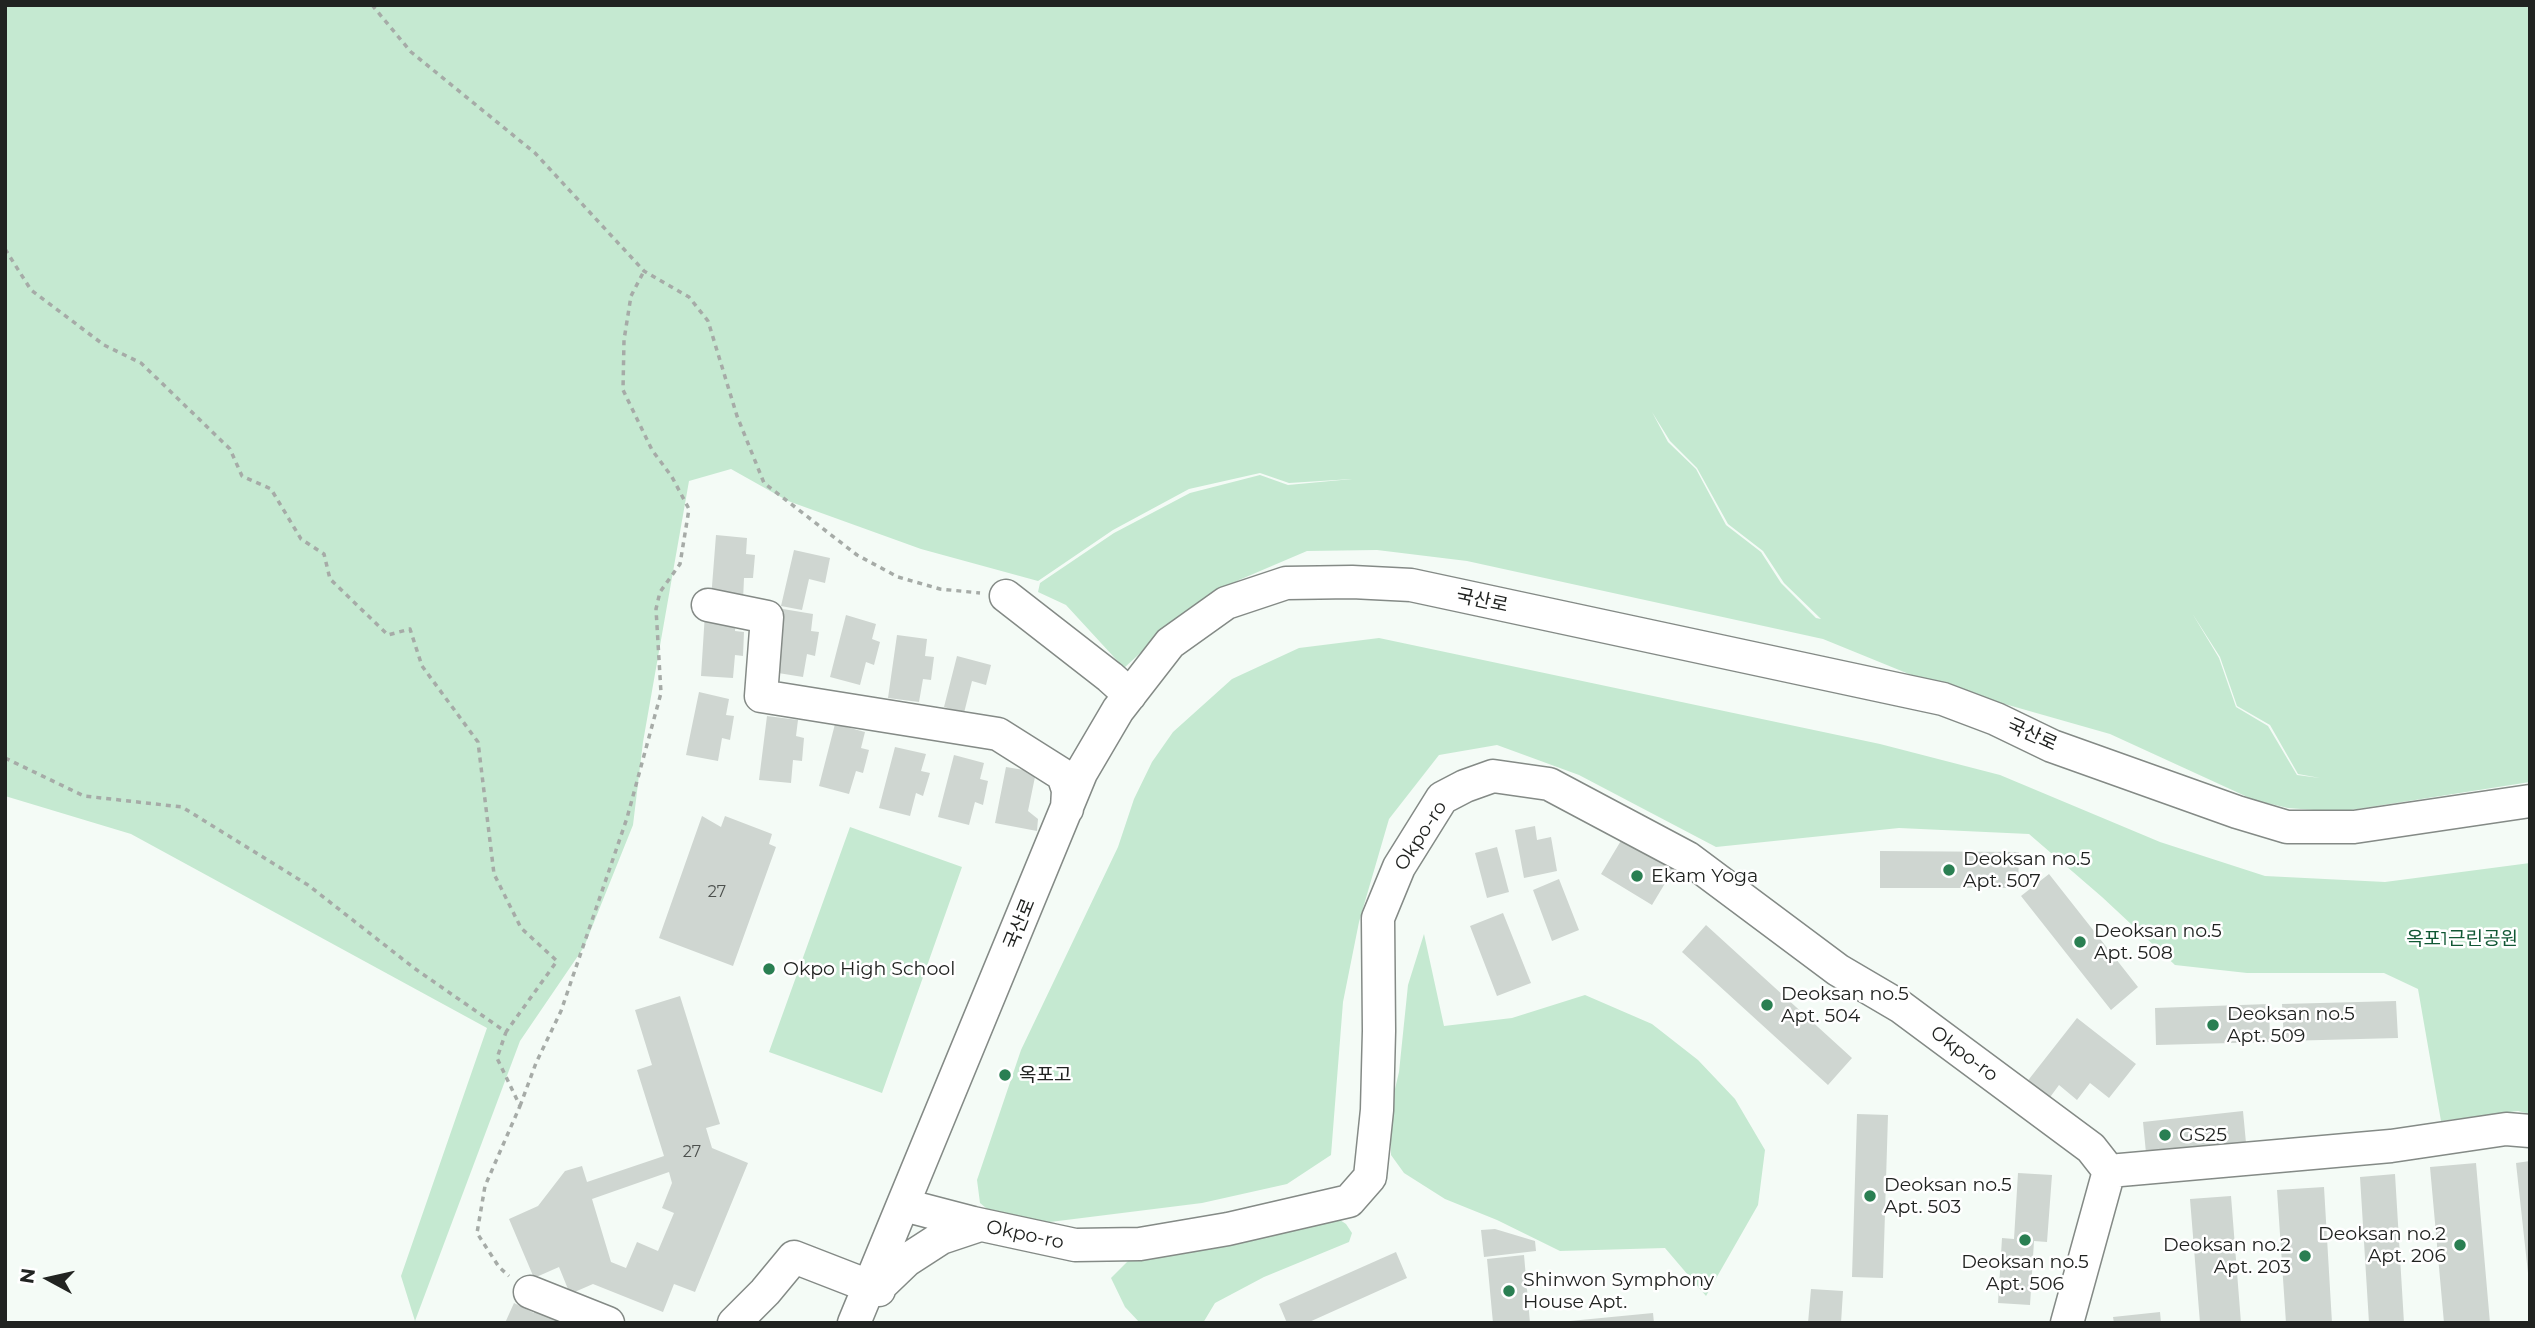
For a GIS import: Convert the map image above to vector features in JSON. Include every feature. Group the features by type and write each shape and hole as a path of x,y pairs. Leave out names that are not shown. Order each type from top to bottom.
{"street":[{"name":"국산로","path":"866,1323 877,1287 1067,810 1068,790 1076,768 1170,643 1226,603 1286,583 1410,585 1943,699 1996,719 2052,746 2237,812 2287,827 2354,827 2530,800"},
{"path":"1006,596 1130,695"},
{"name":"국산로","path":"909,1206 1093,784 1129,718 1184,653 1231,622 1285,603 1407,600 1931,718 1996,740 2234,833 2277,843 2341,843 2530,815"},
{"path":"708,605 767,617 761,696 998,734 1076,768"},
{"name":"Okpo-ro","path":"909,1206 980,1225 1075,1245 1140,1244 1228,1229 1349,1201 1370,1177 1377,1110 1378,918 1399,867 1443,798 1465,786 1493,776 1549,784 1688,858 1838,970 1901,1007 2091,1148 2109,1171"},
{"path":"2067,1323 2109,1171 2391,1146 2506,1129 2530,1131"},
{"path":"734,1323 765,1292 793,1257 877,1287 907,1260 941,1238 980,1225"},
{"name":"국산로","path":"854,1323 877,1287"},
{"path":"530,1292 608,1323"}],"path":[{"path":"372,5 411,52 535,153 645,271 689,297 708,321 737,416 764,483 857,555 898,577 940,589 1006,596"},
{"path":"5,249 31,290 104,345 141,363 230,449 242,476 271,489 301,539 324,554 330,579 388,635 410,629 422,666 478,742 494,874 521,928 557,961 506,1032 497,1058 520,1106"},
{"path":"530,1292 499,1267 477,1233 485,1186 536,1063 561,1011 627,818 661,693 656,609 660,592 680,564 689,509 672,477 652,450 623,390 624,340 631,296 645,271"},
{"path":"5,758 84,796 182,807 309,885 414,968 506,1032"}],"green space":[{"path":"5,5 2530,5 2530,782 2351,810 2288,808 2254,800 2110,734 1931,683 1823,639 1467,561 1377,550 1307,551 1239,580 1173,623 1124,668 1066,605 1038,592 1040,583 1114,533 1190,493 1260,475 1288,485 1352,479 1289,483 1260,473 1189,489 1113,530 1038,581 921,549 788,501 731,469 689,481 643,742 633,825 584,947 520,1041 415,1321 401,1276 487,1028 131,834 5,796","holes":["1652,412 1670,441 1697,468 1728,524 1763,551 1784,583 1821,619 1816,618 1781,583 1761,552 1726,525 1696,469 1668,442","2192,613 2220,657 2237,706 2270,725 2298,774 2320,778 2297,775 2268,726 2236,707 2219,658"]},
{"name":"옥포1근린공원","path":"1379,638 1880,744 2000,775 2160,842 2265,876 2385,882 2530,863 2530,1114 2518,1111 2441,1121 2418,989 2384,973 2247,973 2175,965 2029,834 1899,828 1716,847 1579,775 1497,745 1439,755 1389,819 1359,922 1343,1002 1331,1155 1287,1184 1202,1203 1034,1224 1004,1223 980,1203 977,1180 1021,1050 1118,847 1134,799 1152,762 1173,732 1232,679 1299,648"},
{"path":"850,827 962,867 882,1093 769,1052"},
{"path":"1424,934 1444,1026 1512,1018 1585,995 1652,1024 1698,1060 1735,1099 1765,1150 1758,1205 1706,1296 1665,1248 1560,1251 1497,1220 1445,1199 1404,1173 1391,1155 1390,1110 1399,1072 1408,985"},
{"path":"1331,1214 1346,1224 1352,1233 1349,1242 1264,1277 1215,1303 1203,1323 1140,1323 1125,1307 1111,1278 1138,1251"}],"building":[{"path":"716,535 747,538 746,554 755,555 753,578 744,578 743,601 711,599"},
{"path":"794,550 830,558 825,583 809,579 802,610 781,606"},
{"path":"783,609 813,614 811,631 819,632 815,656 807,654 803,677 772,672"},
{"path":"705,613 736,615 735,631 744,632 743,656 735,655 733,678 701,676"},
{"path":"846,615 876,624 872,639 880,642 874,665 866,662 860,685 830,677"},
{"path":"897,635 927,639 925,656 934,657 931,680 923,679 919,702 888,698"},
{"path":"957,656 991,665 986,685 972,681 964,713 944,707"},
{"path":"699,692 729,699 726,715 734,716 730,740 722,738 718,761 686,755"},
{"path":"767,716 798,720 796,736 804,738 802,761 793,760 791,783 759,780"},
{"path":"835,724 865,732 861,748 869,750 863,773 856,771 849,794 819,786"},
{"path":"895,747 926,754 921,771 930,773 923,796 916,793 910,816 879,808"},
{"path":"954,755 984,763 980,779 988,781 983,805 975,802 969,825 938,817"},
{"path":"1006,767 1036,772 1028,811 1038,819 1037,831 995,823"},
{"path":"702,816 721,827 725,816 772,834 769,844 776,847 733,966 659,938"},
{"path":"1535,826 1537,840 1551,837 1557,871 1524,878 1515,830"},
{"path":"1622,839 1673,870 1652,905 1601,874"},
{"path":"1497,847 1509,892 1487,898 1475,853"},
{"name":"Deoksan no.5 Apt. 507","path":"1880,851 2019,852 2018,888 1880,888"},
{"name":"Deoksan no.5 Apt. 508","path":"2049,874 2138,987 2111,1010 2021,896"},
{"path":"1559,879 1579,930 1552,941 1533,890"},
{"path":"1503,913 1531,983 1497,996 1470,926"},
{"name":"Deoksan no.5 Apt. 504","path":"1706,925 1852,1058 1828,1085 1682,952"},
{"path":"680,996 720,1124 706,1128 712,1148 748,1163 695,1292 674,1284 663,1312 593,1284 570,1294 559,1267 534,1278 509,1219 538,1206 565,1171 582,1166 587,1182 664,1156 637,1070 652,1065 635,1010","holes":["669,1172 672,1183 662,1208 674,1213 658,1251 637,1242 626,1268 611,1262 592,1199"]},
{"path":"2396,1001 2398,1038 2284,1041 2282,1004"},
{"name":"Deoksan no.5 Apt. 509","path":"2269,1004 2270,1042 2156,1045 2155,1008"},
{"path":"2077,1018 2136,1064 2109,1098 2090,1083 2077,1100 2059,1085 2048,1100 2026,1083"},
{"path":"2243,1111 2246,1143 2146,1153 2143,1122"},
{"name":"Deoksan no.5 Apt. 503","path":"1857,1114 1888,1115 1883,1278 1852,1277"},
{"path":"2530,1161 2530,1273 2528,1273 2516,1163"},
{"name":"Deoksan no.2 Apt. 206","path":"2476,1163 2490,1323 2444,1323 2430,1167"},
{"name":"Deoksan no.5 Apt. 506","path":"2018,1173 2052,1175 2047,1242 2034,1241 2030,1305 1998,1303 2002,1238 2014,1239"},
{"path":"2395,1174 2404,1323 2369,1323 2360,1177"},
{"name":"Deoksan no.2 Apt. 203","path":"2324,1187 2332,1323 2286,1323 2277,1190"},
{"path":"2231,1196 2241,1323 2200,1323 2190,1199"},
{"path":"1495,1229 1535,1241 1536,1251 1484,1257 1481,1230"},
{"path":"1396,1252 1407,1278 1307,1323 1287,1323 1279,1304"},
{"name":"Shinwon Symphony House Apt.","path":"1524,1255 1530,1323 1493,1323 1487,1259"},
{"path":"1811,1289 1843,1291 1841,1323 1808,1323"},
{"path":"514,1303 534,1313 538,1305 576,1323 505,1323"},
{"path":"2160,1312 2161,1323 2114,1323 2113,1317"},
{"name":"Shinwon Symphony House Apt.","path":"1653,1313 1654,1323 1570,1323 1570,1321"}],"place":[{"name":"Deoksan no.5 Apt. 507","path":"1949,870"},
{"name":"Ekam Yoga","path":"1637,876"},
{"name":"Deoksan no.5 Apt. 508","path":"2080,942"},
{"name":"Okpo High School","path":"769,969"},
{"name":"Deoksan no.5 Apt. 504","path":"1767,1005"},
{"name":"Deoksan no.5 Apt. 509","path":"2213,1025"},
{"name":"옥포고","path":"1005,1075"},
{"name":"GS25","path":"2165,1135"},
{"name":"Deoksan no.5 Apt. 503","path":"1870,1196"},
{"name":"Deoksan no.5 Apt. 506","path":"2025,1240"},
{"name":"Deoksan no.2 Apt. 206","path":"2460,1245"},
{"name":"Deoksan no.2 Apt. 203","path":"2305,1256"},
{"name":"Shinwon Symphony House Apt.","path":"1509,1291"}]}
